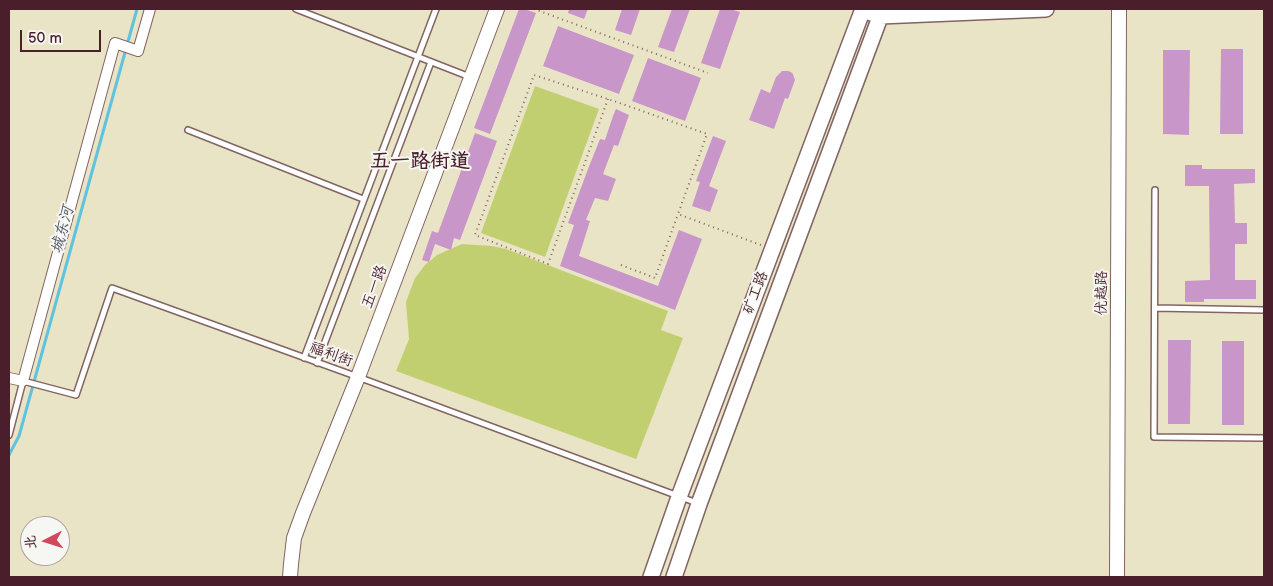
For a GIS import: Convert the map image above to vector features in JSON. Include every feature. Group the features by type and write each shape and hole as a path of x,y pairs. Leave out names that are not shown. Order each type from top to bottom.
{"main road":[{"path":"860,10 882,12 1046,9"},
{"name":"矿工路","path":"651,577 860,10"},
{"name":"矿工路","path":"674,577 699,504 882,12"}],"street":[{"path":"9,378 24,381 115,43 138,51 150,9"},
{"name":"五一路","path":"290,577 294,538 303,513 358,377 497,9"},
{"name":"优越路","path":"1117,577 1119,9"}],"lane":[{"path":"296,9 471,78"},
{"path":"304,358 436,9"},
{"path":"317,362 431,62"},
{"path":"188,130 363,199"},
{"path":"1155,190 1154,437 1264,438"},
{"name":"福利街","path":"24,381 76,396 112,288 699,504"},
{"path":"1154,308 1264,310"},
{"path":"9,435 24,381"}],"path":[{"path":"534,9 708,73"},
{"path":"608,99 548,264 475,236 534,75 608,99 707,134 655,278 621,264"},
{"path":"678,214 772,250"}],"green space":[{"path":"535,86 599,109 545,257 481,233"},
{"path":"462,244 506,249 668,311 661,330 683,338 636,459 396,371 409,339 406,302 415,278 425,265 437,255"}],"building":[{"path":"519,9 536,13 490,134 474,128"},
{"path":"569,9 588,9 584,19 568,13"},
{"path":"622,9 640,9 631,35 615,30"},
{"path":"672,9 690,9 674,52 658,47"},
{"path":"720,9 740,12 720,69 701,63"},
{"path":"558,26 634,55 619,94 543,66"},
{"path":"1221,49 1243,49 1243,134 1220,134"},
{"path":"1163,50 1190,50 1189,135 1163,134"},
{"path":"648,58 701,78 685,121 632,101"},
{"path":"782,71 791,72 795,80 788,99 785,98 774,129 749,120 761,89 770,93 776,77"},
{"path":"616,109 629,115 618,146 614,145 603,174 616,179 608,201 595,198 586,220 590,221 579,256 658,286 679,230 702,239 675,310 560,266 574,225 568,223 600,139 605,140"},
{"path":"475,133 497,141 460,240 454,238 451,250 435,244 429,262 422,260 432,231 438,233"},
{"path":"713,136 726,141 709,186 718,190 710,212 692,206 700,182 696,181"},
{"path":"1185,165 1202,165 1202,169 1255,169 1255,183 1234,184 1235,223 1247,223 1247,244 1235,244 1235,280 1256,280 1256,299 1204,299 1204,302 1185,302 1185,281 1210,280 1209,186 1185,186"},
{"path":"1168,340 1191,340 1190,424 1168,424"},
{"path":"1222,341 1244,341 1244,425 1222,425"}],"waterway":[{"name":"城东河","path":"9,455 19,436 137,9"}],"district":[{"name":"五一路街道","path":"420,162"}]}
